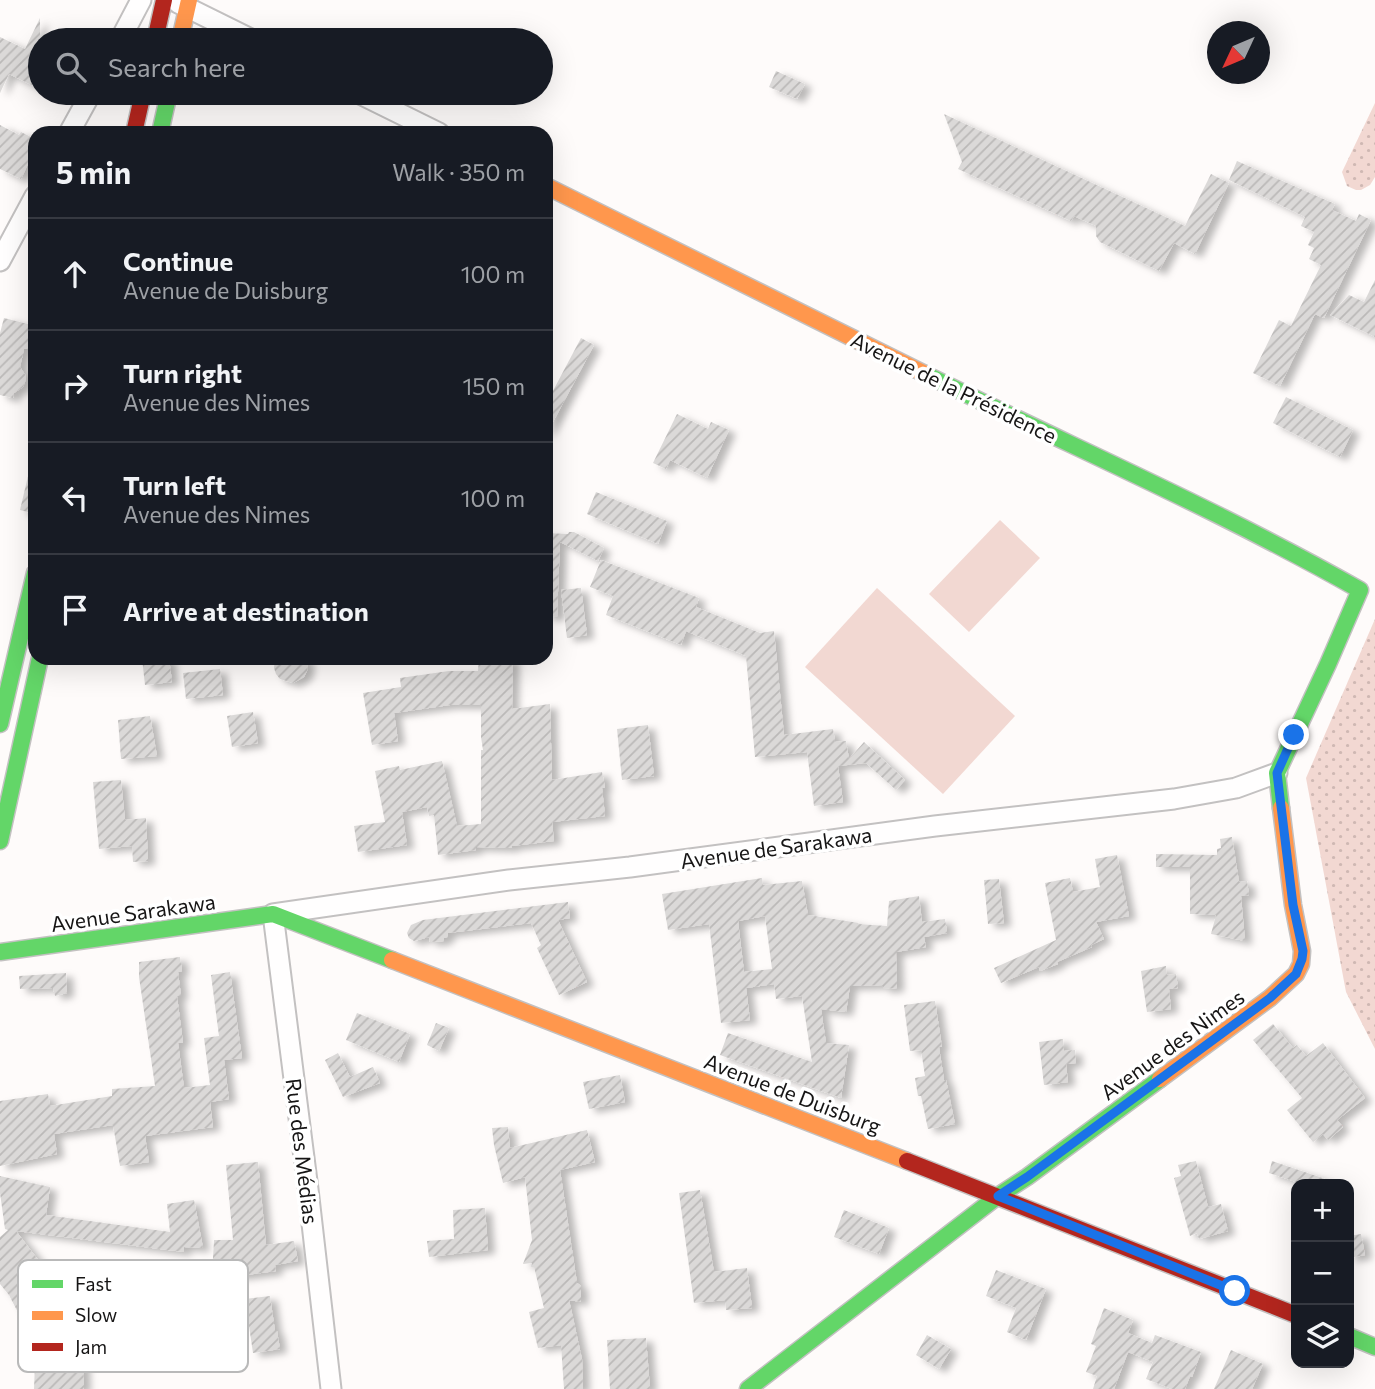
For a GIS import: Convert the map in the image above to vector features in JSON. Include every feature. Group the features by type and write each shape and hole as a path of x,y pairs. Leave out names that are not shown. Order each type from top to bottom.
{"street":[{"path":"126,28 141,0"},
{"path":"158,28 164,0"},
{"path":"181,28 182,3 230,28"},
{"path":"73,126 84,105"},
{"path":"136,126 140,105"},
{"path":"162,126 166,105"},
{"path":"382,105 425,126"},
{"name":"Avenue de la Présidence","path":"553,189 979,401 1235,523 1360,590 1277,773"},
{"path":"0,261 28,209"},
{"path":"0,724 28,603"},
{"path":"0,841 38,665"},
{"name":"Avenue de Sarakawa","path":"272,914 509,880 1174,799 1236,788 1277,773"},
{"name":"Avenue des Nimes","path":"748,1389 998,1196 1270,998 1296,974 1303,951 1293,905 1277,773"},
{"name":"Avenue Sarakawa","path":"0,952 272,914"},
{"name":"Avenue de Duisburg","path":"272,914 998,1196 1291,1313"},
{"name":"Rue des Médias","path":"272,914 331,1389"},
{"path":"1354,1338 1375,1347"}],"shaded area":[{"path":"1375,103 1375,177 1370,185 1356,190 1347,186 1342,172"},
{"path":"1000,520 1040,558 969,632 929,594"},
{"path":"877,588 1015,716 943,794 805,667"},
{"path":"1375,619 1375,1049 1346,992 1306,778"}],"building":[{"path":"0,37 25,49 28,43 28,83 9,74 0,93"},
{"path":"776,71 805,84 797,99 769,87"},
{"path":"944,114 1185,226 1211,174 1229,183 1195,254 1174,243 1159,271 1100,242 1096,236 1096,226 1074,216 1071,221 958,169 962,162"},
{"path":"0,125 19,135 21,132 28,136 28,164 21,179 0,169"},
{"path":"1237,161 1335,204 1332,210 1356,221 1359,214 1371,220 1324,318 1315,314 1280,386 1253,373 1279,320 1291,326 1321,265 1309,259 1314,248 1308,245 1314,232 1301,226 1305,217 1229,180"},
{"path":"1375,280 1375,337 1330,315 1349,295 1364,302"},
{"path":"4,318 28,324 28,349 24,349 20,367 26,376 25,382 23,387 14,393 13,398 0,395 0,333"},
{"path":"581,338 594,345 553,422 553,391"},
{"path":"1286,397 1353,430 1340,457 1273,423"},
{"path":"677,414 708,429 711,422 729,430 707,478 670,460 666,469 653,463"},
{"path":"28,476 28,512 20,510"},
{"path":"596,492 667,521 658,544 587,514"},
{"path":"574,532 604,548 598,561 560,542 557,617 553,617 553,533"},
{"path":"601,560 699,598 696,607 760,633 774,631 784,735 833,729 835,742 846,741 849,759 864,742 905,780 896,790 866,763 838,766 843,802 814,806 807,752 755,757 746,656 686,631 681,645 606,615 613,596 590,587"},
{"path":"581,588 587,635 567,638 561,590"},
{"path":"143,665 170,665 172,682 145,685"},
{"path":"274,665 308,665 304,677 293,683 280,679"},
{"path":"478,665 513,665 512,709 550,704 552,780 602,772 605,816 552,822 554,841 512,848 476,847 476,850 438,855 434,815 429,816 427,807 402,812 407,845 358,852 354,826 385,822 375,771 399,766 400,770 442,761 457,826 481,824 481,705 450,705 394,713 398,741 372,745 363,693 401,687 400,678 449,671 478,671"},
{"path":"220,669 223,695 186,699 183,673"},
{"path":"253,712 258,743 232,747 227,716"},
{"path":"150,716 157,756 121,759 118,720"},
{"path":"648,725 654,776 622,780 617,729"},
{"path":"121,780 125,820 146,818 148,861 133,862 132,846 99,849 93,782"},
{"path":"1232,837 1239,882 1247,881 1249,895 1241,896 1245,941 1211,934 1216,915 1190,914 1190,867 1156,867 1156,854 1217,855 1217,849 1221,848 1220,839"},
{"path":"1117,855 1129,916 1096,922 1104,939 1091,945 1092,947 1057,962 1058,964 1040,971 1039,967 1001,983 994,968 1056,940 1045,883 1070,878 1073,892 1100,887 1095,859"},
{"path":"762,878 763,885 802,881 808,915 887,926 889,901 919,896 922,922 945,919 947,933 924,937 926,947 896,952 897,988 883,989 883,985 850,986 846,1012 821,1009 826,1043 849,1045 841,1098 720,1055 728,1033 812,1062 802,996 776,999 774,984 746,988 750,1020 721,1023 709,924 668,930 662,894","holes":["765,916 772,969 744,972 738,921"]},
{"path":"999,879 1004,923 988,924 984,880"},
{"path":"568,902 570,918 558,920 587,982 559,995 537,948 541,945 531,923 448,933 448,938 444,938 444,941 430,942 429,937 414,941 407,933 411,925 423,920"},
{"path":"180,957 182,972 178,972 181,996 177,996 183,1043 178,1043 184,1088 210,1085 204,1038 219,1036 211,975 230,972 242,1058 224,1060 229,1099 210,1102 213,1127 145,1136 149,1162 120,1166 113,1125 54,1134 57,1154 0,1166 0,1101 48,1094 50,1106 112,1096 112,1089 155,1086 139,962"},
{"path":"1166,966 1167,975 1176,974 1178,988 1169,989 1171,1009 1147,1012 1141,971"},
{"path":"66,973 67,993 55,996 53,988 20,989 19,976"},
{"path":"935,1001 944,1080 955,1124 928,1129 915,1078 925,1076 921,1050 910,1051 904,1005"},
{"path":"357,1013 410,1034 399,1062 346,1040"},
{"path":"436,1023 449,1028 439,1051 427,1045"},
{"path":"1273,1024 1293,1048 1297,1045 1306,1056 1323,1043 1365,1098 1337,1120 1343,1127 1328,1140 1323,1134 1313,1142 1287,1110 1302,1098 1253,1040"},
{"path":"1063,1039 1064,1051 1075,1050 1076,1063 1066,1064 1068,1082 1044,1085 1039,1042"},
{"path":"338,1053 350,1077 373,1067 380,1083 343,1097 325,1060"},
{"path":"620,1075 625,1102 589,1109 583,1082"},
{"path":"508,1127 510,1148 587,1130 595,1162 560,1170 577,1283 581,1286 581,1302 569,1300 582,1359 583,1389 564,1389 561,1345 538,1348 529,1312 544,1308 534,1267 531,1267 532,1263 523,1264 532,1240 525,1177 503,1183 494,1145 492,1128"},
{"path":"1196,1161 1208,1207 1221,1204 1228,1231 1199,1239 1197,1233 1190,1236 1174,1178 1181,1176 1178,1165"},
{"path":"1272,1161 1325,1179 1291,1180 1269,1173"},
{"path":"258,1162 266,1245 294,1241 298,1261 275,1265 276,1271 248,1275 248,1260 213,1260 214,1240 233,1240 226,1165"},
{"path":"0,1176 50,1187 46,1215 170,1232 167,1204 194,1200 203,1248 184,1247 184,1252 16,1231 38,1260 18,1260 18,1312 0,1284 0,1237 8,1230 5,1229"},
{"path":"700,1190 714,1272 747,1268 752,1308 726,1310 725,1300 694,1303 679,1193"},
{"path":"485,1208 488,1250 429,1257 427,1241 454,1239 453,1210"},
{"path":"844,1210 889,1228 879,1254 834,1237"},
{"path":"1361,1234 1365,1255 1354,1257 1354,1235"},
{"path":"996,1270 1046,1289 1026,1340 1007,1332 1016,1308 986,1296"},
{"path":"270,1296 280,1349 253,1353 248,1299"},
{"path":"1104,1308 1133,1320 1128,1333 1152,1343 1155,1335 1201,1352 1185,1389 1172,1389 1146,1379 1153,1362 1128,1352 1114,1389 1093,1389 1097,1376 1086,1372 1096,1346 1091,1344"},
{"path":"927,1335 951,1349 939,1369 916,1355"},
{"path":"646,1338 650,1389 610,1389 607,1340"},
{"path":"1231,1350 1263,1364 1252,1389 1214,1389"},
{"path":"35,1372 83,1372 84,1389 34,1389"}],"traffic: fast":[{"path":"162,126 166,105"},
{"path":"925,374 1199,505 1360,590 1277,773 1281,808"},
{"path":"0,724 28,603"},
{"path":"0,841 38,665"},
{"path":"0,952 273,914 392,960"},
{"path":"748,1389 998,1196 1160,1079"},
{"path":"1354,1338 1375,1347"}],"traffic: slow":[{"path":"183,28 189,0"},
{"path":"553,189 925,374"},
{"path":"1160,1079 1270,998 1296,974 1301,964 1302,951 1293,905 1281,808"},
{"path":"392,960 907,1161"}],"traffic: jam":[{"path":"158,28 164,0"},
{"path":"136,126 140,105"},
{"path":"907,1161 1291,1313"}],"route":[{"path":"1235,1291 998,1196 1158,1082 1270,998 1296,974 1303,951 1293,905 1277,773 1294,735"}]}
